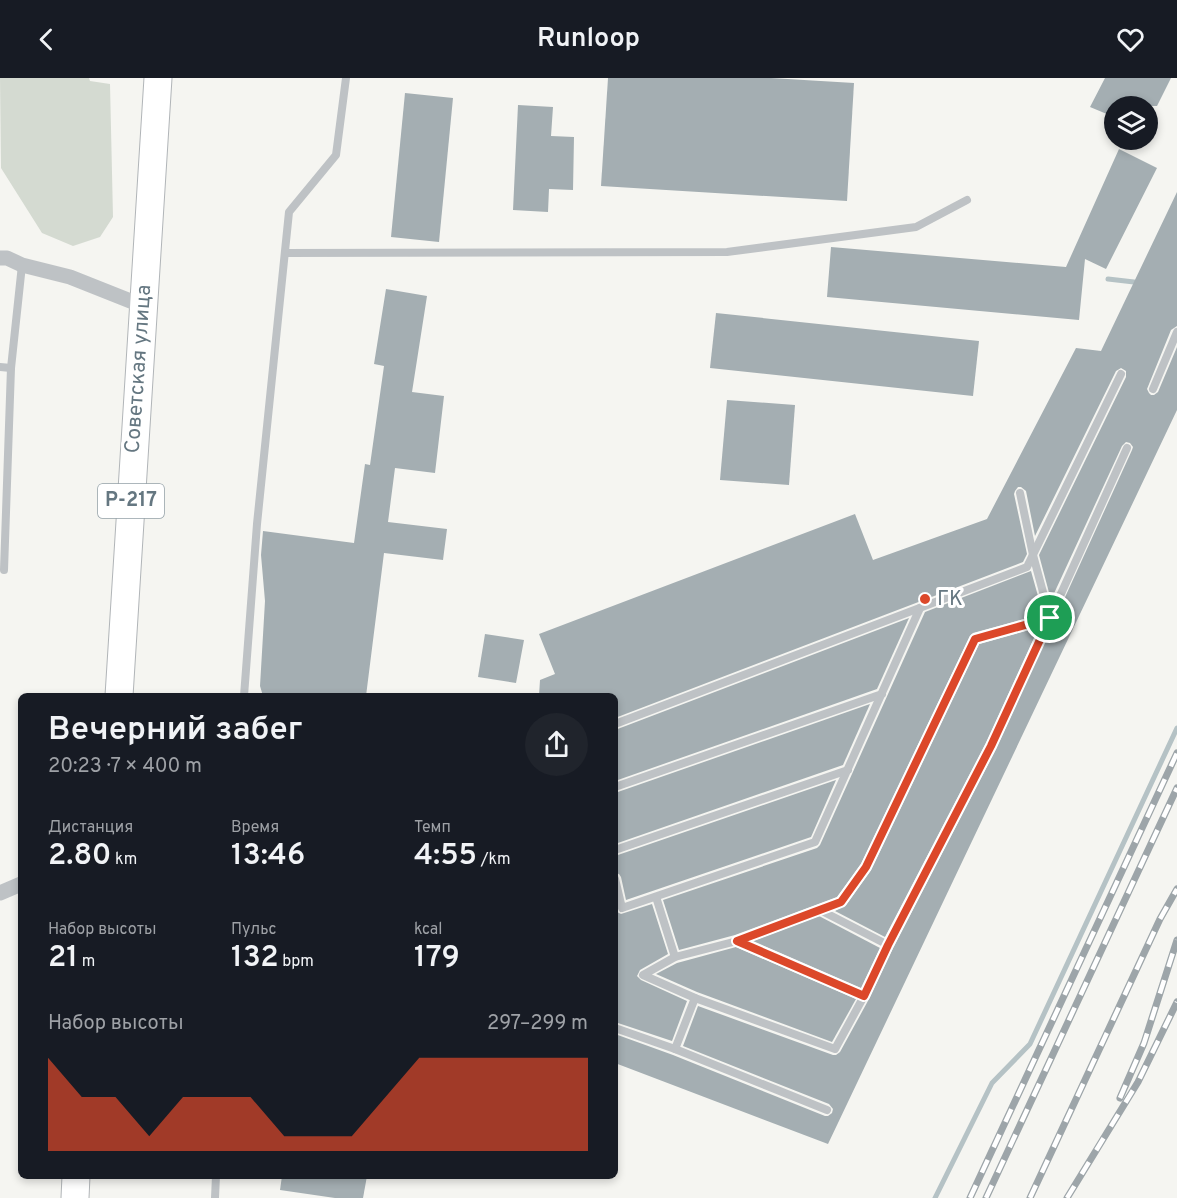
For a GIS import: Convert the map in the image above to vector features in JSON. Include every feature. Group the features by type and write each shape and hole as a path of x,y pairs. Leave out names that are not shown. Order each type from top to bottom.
{"highway":[{"name":"Советская улица","path":"119,693 158,78"},
{"path":"75,1198 76,1179"}],"street":[{"path":"0,258 7,258 22,265 70,277 143,306"},
{"path":"0,892 18,885"}],"lane":[{"path":"244,693 256,524 289,212 336,155 346,78"},
{"path":"285,253 727,252 916,227 967,200"},
{"path":"4,570 10,368 22,265"},
{"path":"1153,389 1177,332"},
{"path":"0,367 10,368"},
{"path":"618,723 1027,567 1121,374"},
{"path":"1050,618 975,639 866,867 841,902 737,941 675,957 643,975 695,999 835,1049 991,746 1050,618 1127,448"},
{"path":"1020,493 1033,555 1050,618"},
{"path":"618,892 622,909 815,842 920,608"},
{"path":"618,786 882,694"},
{"path":"618,849 848,770"},
{"path":"656,897 675,957"},
{"path":"820,910 888,945"},
{"path":"737,941 864,996"},
{"path":"675,1049 695,999"},
{"path":"618,1029 675,1049 827,1110"},
{"path":"215,1198 216,1179"}],"shaded area":[{"path":"0,78 89,78 90,81 110,84 113,217 100,237 73,246 42,233 1,168"}],"building":[{"path":"608,78 771,78 854,83 847,201 601,186"},
{"path":"1105,78 1171,78 1158,104 1158,96 1104,96 1104,113 1090,107"},
{"path":"405,93 453,98 439,242 391,237"},
{"path":"518,105 553,107 551,136 574,137 573,190 549,189 548,212 513,210"},
{"path":"1119,150 1157,168 1106,269 1085,259 1079,320 827,297 831,247 1066,267"},
{"path":"1177,192 1177,326 1171,330 1147,389 1151,395 1158,392 1177,347 1177,410 828,1144 618,1064 618,1035 825,1116 832,1113 833,1109 829,1104 683,1046 698,1006 833,1055 840,1052 996,749 1132,450 1130,443 1126,442 1122,446 1051,600 1039,555 1126,377 1126,371 1121,368 1116,371 1035,536 1026,491 1018,487 1015,491 1027,554 1023,562 618,717 618,693 539,693 540,680 555,674 539,634 855,514 873,560 987,519 1076,348 1101,351"},
{"path":"386,289 427,296 412,392 444,396 435,473 395,468 388,522 447,529 443,560 384,553 366,693 262,693 260,686 265,601 261,555 263,531 354,543 365,464 370,465 384,366 374,364"},
{"path":"716,313 979,341 973,396 710,368"},
{"path":"727,400 795,405 789,485 720,480"},
{"path":"1031,571 1043,614 973,633 970,636 861,864 837,897 735,935 679,950 663,900 817,848 820,845 925,612"},
{"path":"909,618 877,689 618,780 618,729"},
{"path":"1039,627 986,743 885,937 835,911 846,905 871,870 979,644"},
{"path":"485,634 524,640 516,683 478,677"},
{"path":"870,704 843,765 618,843 618,792"},
{"path":"836,780 811,837 626,900 621,877 618,874 618,855"},
{"path":"652,904 668,954 640,970 637,976 687,1001 672,1041 618,1023 618,912 621,914"},
{"path":"819,916 880,948 861,988 753,941"},
{"path":"736,947 856,999 832,1042 697,992 656,974 677,963"},
{"path":"282,1179 366,1179 363,1198 335,1198 280,1190"}],"waterway":[{"path":"1108,279 1134,282"},
{"path":"935,1198 992,1083 1030,1044 1177,728"}],"railway":[{"path":"970,1198 1177,753"},
{"path":"986,1198 1177,788"},
{"path":"1030,1198 1160,919 1177,889"},
{"path":"1120,1098 1144,1043 1177,940"},
{"path":"1067,1198 1138,1082 1177,1002"}],"place":[{"name":"ГК","path":"925,599"}],"route":[{"path":"1050,618 991,746 864,996 737,941 841,902 866,867 975,639 1050,618"}]}
